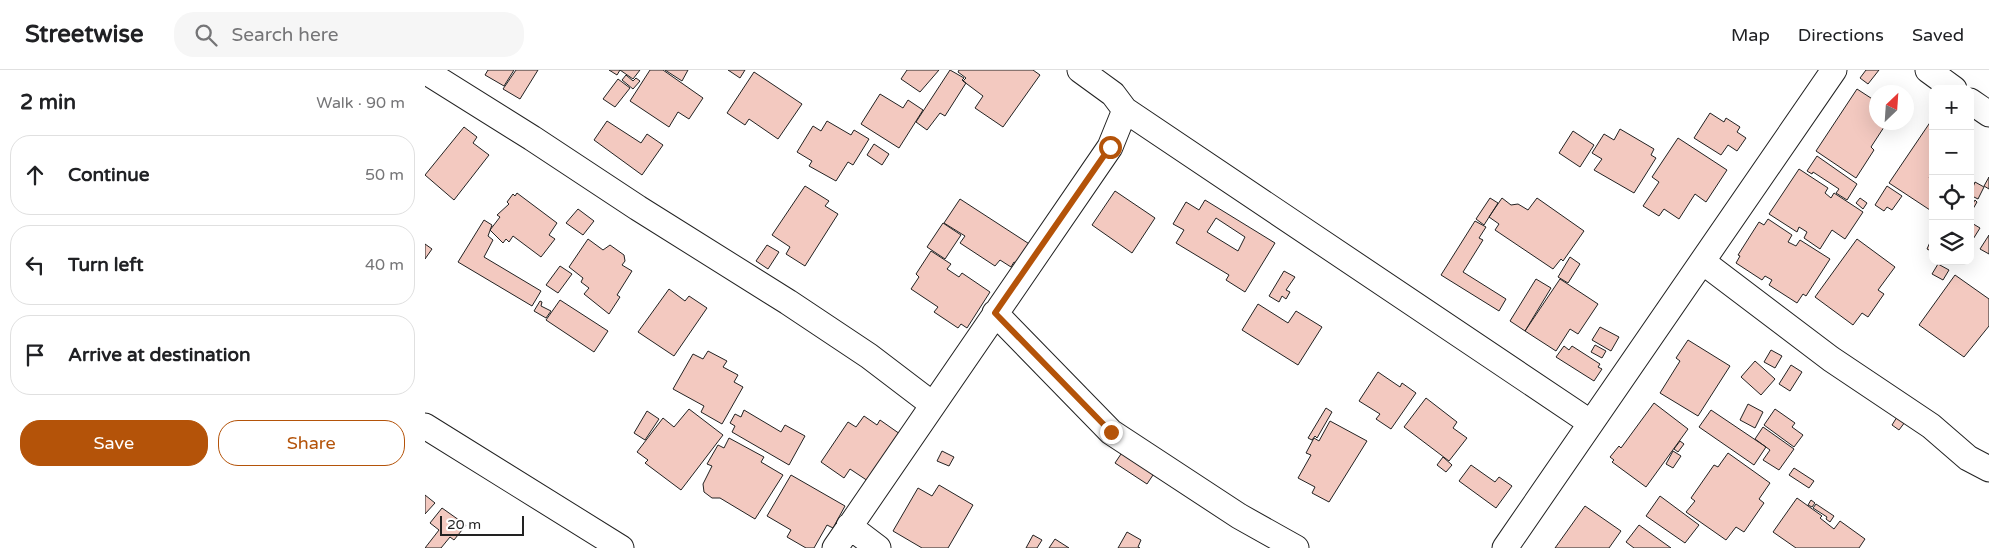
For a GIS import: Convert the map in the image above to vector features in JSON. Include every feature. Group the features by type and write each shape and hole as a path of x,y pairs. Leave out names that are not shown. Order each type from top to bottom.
{"street":[{"path":"425,70 533,138 637,208 788,302 869,356 932,404"},
{"path":"1080,70 1113,94 1125,110 1591,423"},
{"path":"1505,548 1834,70"},
{"path":"1928,70 1949,85"},
{"path":"1974,104 1989,114"},
{"path":"835,548 1110,147 1125,110"},
{"path":"1703,262 1831,359 1931,426 1968,458 1989,469"},
{"path":"995,313 1111,432 1239,516 1296,548"},
{"path":"425,426 621,548"},
{"path":"849,526 878,548"}],"building":[{"path":"488,70 514,70 504,86 485,75"},
{"path":"516,70 538,70 520,99 503,89"},
{"path":"609,70 620,70 617,75"},
{"path":"620,70 640,70 633,79"},
{"path":"650,70 663,70 703,98 689,119 678,112 669,127 630,101"},
{"path":"665,70 688,70 682,81"},
{"path":"728,70 745,70 740,78"},
{"path":"907,70 939,70 920,92 901,79"},
{"path":"950,70 964,78 962,80 966,83 945,116 940,113 927,130 916,122"},
{"path":"959,70 1033,70 1040,75 1003,127 975,108 983,96 963,81 966,78 958,72"},
{"path":"1866,70 1879,70 1868,84 1860,78"},
{"path":"754,72 802,104 778,139 749,119 745,125 727,113"},
{"path":"626,75 633,81 636,78 640,81 633,89 622,80"},
{"path":"618,79 630,88 615,107 603,99"},
{"path":"1857,89 1869,97 1869,130 1882,130 1871,147 1874,150 1856,178 1816,151"},
{"path":"880,94 903,108 908,100 923,110 899,148 861,124"},
{"path":"1710,113 1724,122 1726,118 1740,127 1737,132 1746,138 1737,151 1728,145 1721,155 1694,138"},
{"path":"607,121 641,143 647,134 663,145 642,175 594,140"},
{"path":"827,121 851,135 854,130 869,139 853,165 848,162 836,181 809,166 812,161 797,152 813,126 821,131"},
{"path":"1929,124 1929,209 1889,183"},
{"path":"464,127 477,137 473,143 489,155 454,200 425,175"},
{"path":"1620,129 1654,149 1651,155 1656,158 1634,193 1594,170 1602,159 1592,153 1604,134 1614,140"},
{"path":"1573,131 1594,145 1580,167 1559,153"},
{"path":"1678,138 1727,170 1706,202 1695,194 1679,219 1664,209 1659,216 1643,206 1659,182 1652,177"},
{"path":"874,144 889,154 882,165 867,155"},
{"path":"1817,156 1857,184 1847,200 1836,193 1839,189 1813,172 1812,174 1807,171"},
{"path":"1799,169 1828,188 1825,193 1831,198 1834,193 1863,212 1845,239 1832,230 1820,249 1804,238 1807,232 1799,227 1797,232 1769,214"},
{"path":"1989,177 1989,189 1984,186"},
{"path":"1975,182 1984,187 1978,199 1974,197"},
{"path":"805,186 829,201 825,206 838,214 805,266 786,254 790,247 772,235"},
{"path":"1887,186 1902,196 1892,210 1887,207 1884,211 1875,205"},
{"path":"1115,191 1155,218 1132,253 1092,225"},
{"path":"517,193 557,223 549,235 555,239 541,257 513,236 509,242 506,239 503,243 490,230 500,217 497,215 509,204 507,202 513,194 515,196"},
{"path":"1490,198 1498,203 1484,225 1476,219"},
{"path":"1502,198 1511,205 1518,204 1528,210 1537,198 1584,231 1563,261 1561,259 1553,269 1495,230 1499,224 1489,217"},
{"path":"1860,198 1867,203 1863,209 1856,203"},
{"path":"960,199 1037,249 1024,268 1014,262 1011,267 1000,260 995,266 960,243 965,236 944,223"},
{"path":"1205,200 1275,243 1245,292 1226,280 1229,275 1176,243 1184,230 1173,224 1186,202 1199,210","holes":["1216,218 1245,237 1238,251 1207,232"]},
{"path":"578,209 594,221 583,235 566,223"},
{"path":"1768,219 1792,235 1788,242 1796,246 1800,240 1830,259 1806,296 1803,294 1797,303 1769,285 1772,280 1765,276 1762,280 1736,263 1740,256 1738,255 1759,222 1764,225"},
{"path":"484,220 492,225 488,236 493,240 484,257 541,291 532,306 458,262"},
{"path":"1475,221 1486,227 1479,238 1483,240 1463,272 1506,299 1499,311 1441,275"},
{"path":"943,223 961,235 945,259 927,247"},
{"path":"1974,224 1980,228 1974,238"},
{"path":"1989,235 1989,254 1980,249"},
{"path":"588,239 603,250 610,245 624,255 625,261 622,265 632,271 617,295 620,297 609,314 584,294 589,288 581,282 583,278 569,267"},
{"path":"1857,239 1895,267 1878,290 1884,294 1868,317 1862,313 1853,325 1815,297"},
{"path":"425,244 432,249 425,259"},
{"path":"767,245 779,252 768,269 756,261"},
{"path":"931,251 951,264 947,269 959,277 962,273 990,292 967,328 961,324 958,328 934,312 938,307 911,289 919,277 916,274"},
{"path":"1570,257 1580,264 1568,283 1558,277"},
{"path":"1937,265 1949,270 1943,280 1932,274"},
{"path":"560,266 572,274 558,293 546,285"},
{"path":"1284,271 1295,277 1286,290 1290,292 1286,299 1282,296 1279,302 1269,296"},
{"path":"1955,275 1989,299 1989,326 1964,357 1919,325"},
{"path":"1536,279 1551,288 1525,331 1510,321"},
{"path":"1560,279 1598,304 1578,334 1570,329 1556,351 1525,331"},
{"path":"669,289 685,301 689,296 707,308 674,356 638,332"},
{"path":"560,300 608,331 594,352 546,320"},
{"path":"540,301 542,302 541,306 551,311 546,318 534,311"},
{"path":"1258,304 1288,323 1296,311 1322,327 1298,365 1242,330"},
{"path":"1600,327 1619,337 1611,351 1592,340"},
{"path":"1688,340 1730,366 1698,416 1660,393 1680,361 1676,358"},
{"path":"1595,345 1606,351 1602,358 1591,352"},
{"path":"1564,346 1569,350 1572,346 1600,364 1598,367 1602,369 1594,381 1556,357"},
{"path":"1771,350 1782,356 1775,368 1764,362"},
{"path":"708,351 727,361 723,367 738,375 734,382 743,387 722,424 701,412 704,406 673,389 693,354 703,359"},
{"path":"1755,361 1775,379 1761,395 1741,377"},
{"path":"1791,365 1802,372 1790,391 1779,384"},
{"path":"1378,372 1400,387 1402,383 1416,393 1391,429 1376,419 1380,414 1359,401"},
{"path":"1426,398 1457,422 1453,428 1467,438 1449,461 1404,427"},
{"path":"1654,403 1688,429 1646,487 1612,462 1614,460 1610,457 1619,446 1621,448"},
{"path":"1748,404 1763,412 1755,428 1740,420"},
{"path":"1326,408 1332,412 1317,438 1315,436 1312,440 1308,438"},
{"path":"689,409 723,435 681,490 645,463 648,460 637,452 663,418 674,427"},
{"path":"1775,409 1795,423 1792,427 1803,435 1794,447 1764,425"},
{"path":"744,410 781,432 785,425 805,436 789,465 732,432 735,426 730,423 735,414 741,417"},
{"path":"1711,410 1766,447 1754,465 1699,427"},
{"path":"647,411 659,419 645,440 634,433"},
{"path":"864,416 877,425 880,420 900,434 868,481 850,469 844,478 821,462 848,422 856,427"},
{"path":"1897,417 1905,422 1899,430 1892,425"},
{"path":"1330,421 1367,441 1329,502 1312,493 1315,487 1298,478 1311,455 1306,453 1314,438 1319,441"},
{"path":"1763,427 1794,449 1779,470 1763,460 1770,450 1755,439"},
{"path":"729,438 764,457 761,462 783,475 755,519 720,498 712,498 704,492 703,484 712,466 707,464 718,445 724,448"},
{"path":"1680,441 1684,444 1678,452 1674,449"},
{"path":"942,451 954,457 949,466 937,461"},
{"path":"1123,451 1155,472 1147,484 1115,463"},
{"path":"1673,451 1681,456 1673,468 1666,464"},
{"path":"1728,453 1770,483 1759,499 1764,503 1744,532 1736,527 1726,540 1686,512 1695,501 1691,498 1714,465 1718,467"},
{"path":"1443,457 1452,465 1446,472 1437,465"},
{"path":"1471,465 1495,482 1499,477 1512,486 1496,508 1459,481"},
{"path":"1794,468 1814,481 1809,488 1789,475"},
{"path":"791,475 845,506 833,528 827,525 814,548 806,548 787,537 791,530 767,516"},
{"path":"939,485 973,505 948,548 922,548 893,531 918,488 932,496"},
{"path":"425,495 435,503 425,514"},
{"path":"1660,496 1699,525 1685,543 1646,516"},
{"path":"1797,498 1822,516 1820,518 1834,529 1840,521 1865,539 1859,548 1796,548 1773,532"},
{"path":"1811,500 1815,503 1812,507 1808,505"},
{"path":"1816,504 1834,516 1830,522 1826,519 1827,517 1813,508"},
{"path":"1585,506 1621,531 1609,548 1555,548"},
{"path":"442,508 466,525 454,540 450,537 441,548 425,548 439,530 430,523"},
{"path":"1639,525 1671,548 1634,548 1626,542"},
{"path":"1127,532 1141,540 1138,547 1140,548 1118,548"},
{"path":"1033,535 1042,540 1037,548 1026,548"},
{"path":"1055,539 1069,548 1049,548"}],"route":[{"path":"1110,147 995,313 1111,432"}]}
